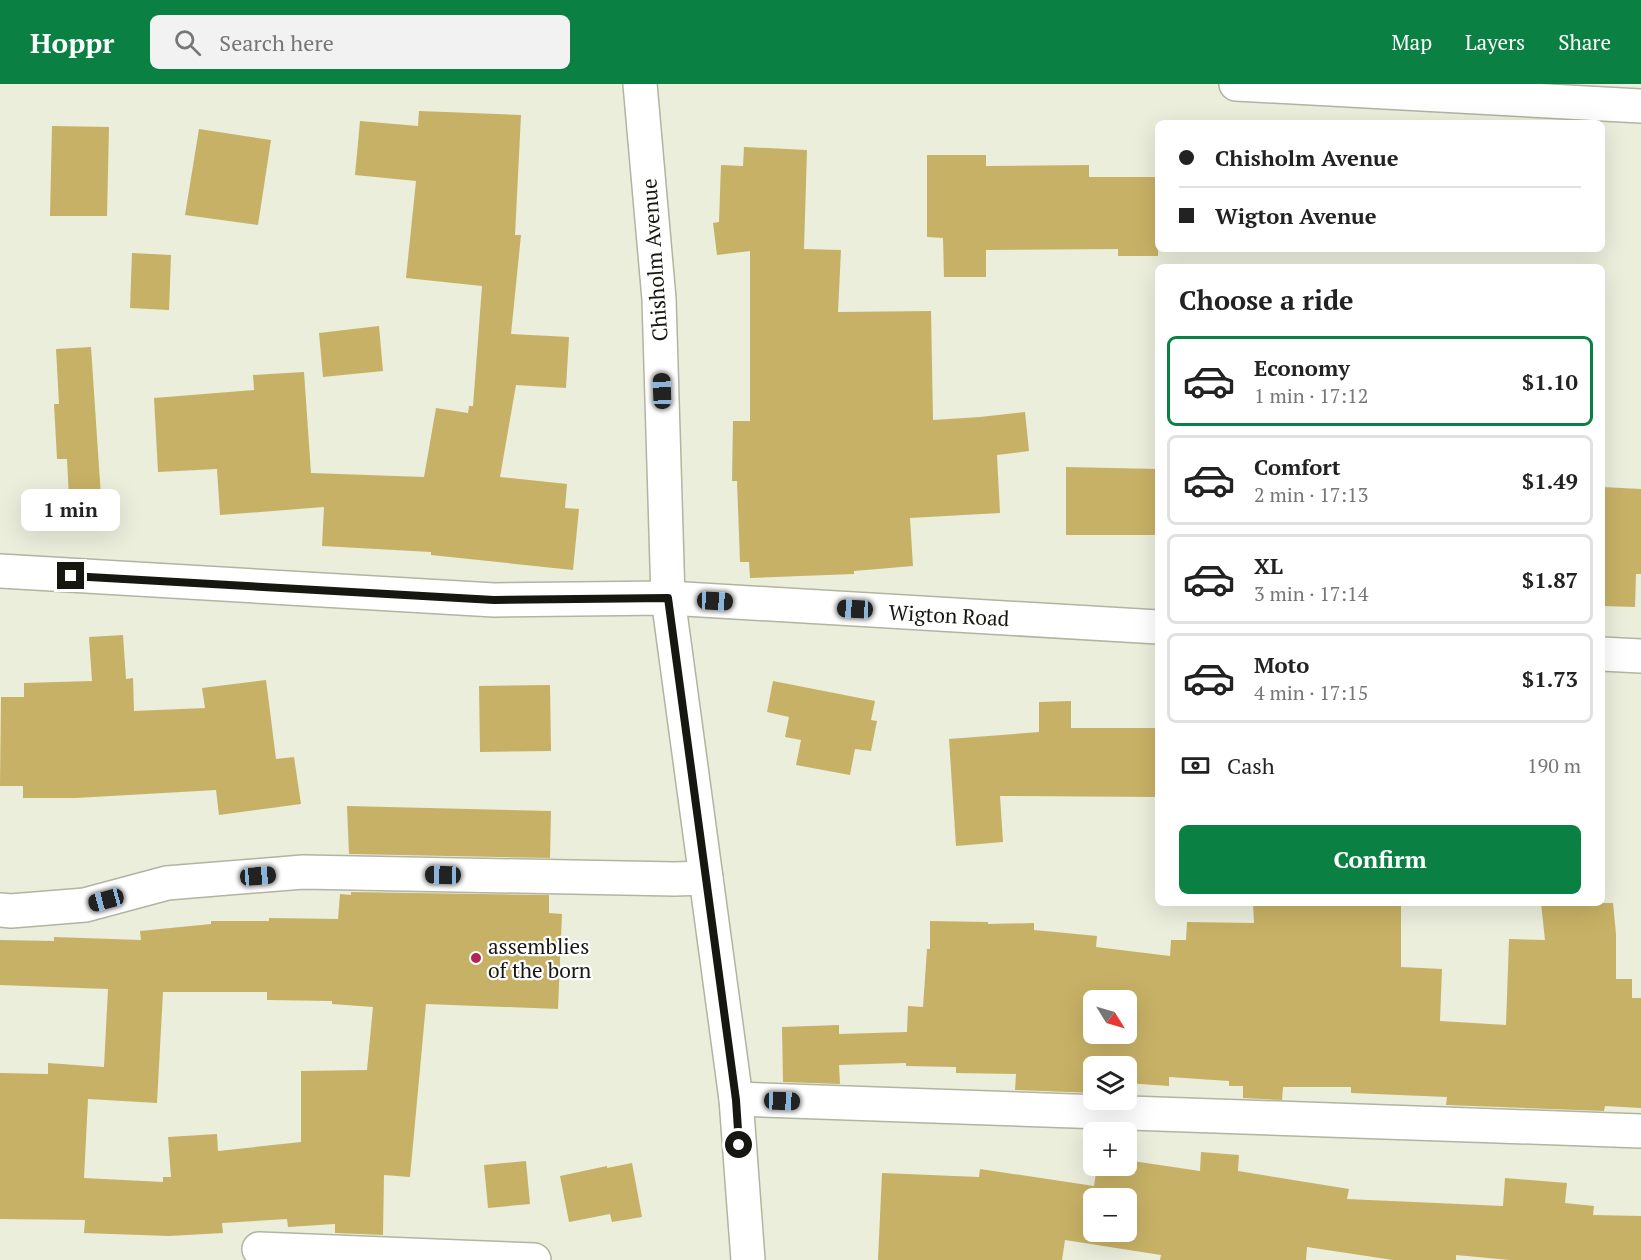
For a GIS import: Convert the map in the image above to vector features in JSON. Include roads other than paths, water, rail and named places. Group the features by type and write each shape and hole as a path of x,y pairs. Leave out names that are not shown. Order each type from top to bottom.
{"street":[{"name":"Chisholm Avenue","path":"640,84 659,299 668,598 736,1100 748,1260"},
{"path":"1236,84 1641,106"},
{"name":"Wigton Road","path":"0,572 494,600 668,598 1155,627"},
{"path":"1605,654 1641,656"},
{"path":"0,910 85,905 167,884 303,872 652,879 706,878"},
{"path":"736,1100 1641,1131"},
{"path":"260,1249 534,1260"}],"place":[{"name":"assemblies of the born","path":"476,958"}]}
